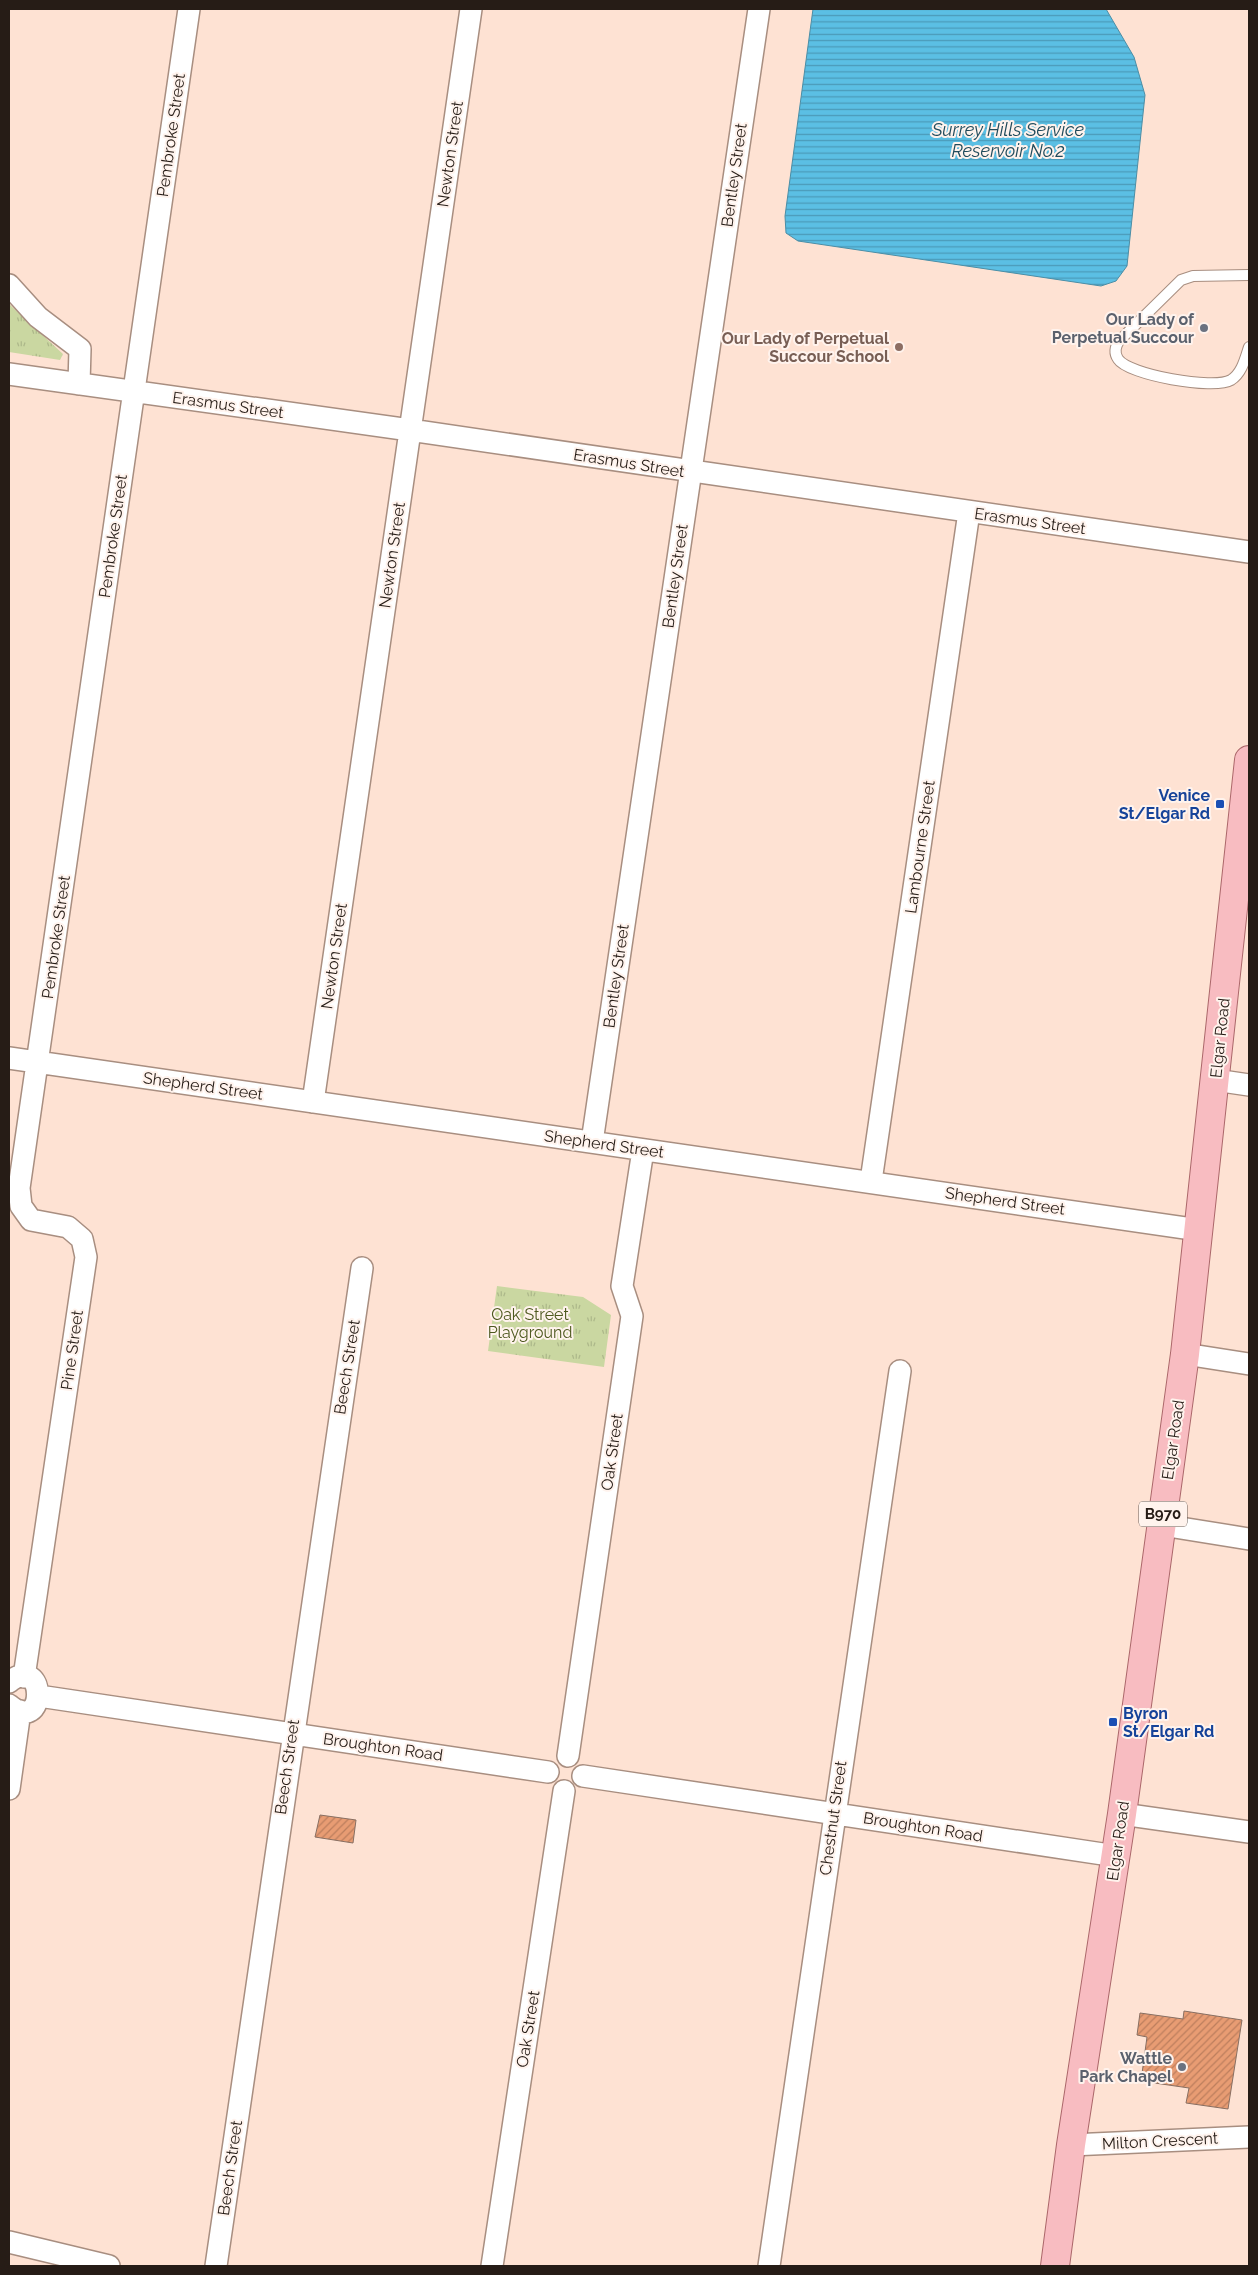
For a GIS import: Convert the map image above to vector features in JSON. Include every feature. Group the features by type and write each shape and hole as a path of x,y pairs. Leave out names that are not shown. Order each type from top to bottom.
{"main road":[{"name":"Elgar Road","path":"1055,2266 1071,2145 1122,1814 1185,1354 1247,807 1249,760"}],"street":[{"name":"Pembroke Street","path":"38,1063 189,9"},
{"name":"Newton Street","path":"313,1102 471,9"},
{"name":"Bentley Street","path":"592,1142 759,9"},
{"path":"9,285 38,317 80,350 79,384"},
{"name":"Erasmus Street","path":"9,374 410,430 1249,552"},
{"name":"Lambourne Street","path":"871,1181 969,512"},
{"name":"Shepherd Street","path":"9,1058 643,1150 871,1181 1199,1230"},
{"name":"Pine Street","path":"16,1679 86,1256 82,1239 68,1227 31,1220 21,1206 19,1188 38,1063"},
{"path":"1215,1080 1249,1085"},
{"name":"Oak Street","path":"568,1756 632,1316 622,1286 643,1150"},
{"name":"Beech Street","path":"216,2266 292,1734 362,1268"},
{"path":"1185,1354 1249,1364"},
{"name":"Chestnut Street","path":"769,2266 900,1371"},
{"path":"1162,1525 1249,1538"},
{"path":"9,1789 14,1708 30,1710 37,1702 39,1696 37,1686 16,1679"},
{"name":"Broughton Road","path":"39,1696 548,1772"},
{"path":"568,1756 581,1765 583,1776 578,1786 569,1791 564,1791 553,1786 548,1777 548,1772 553,1761 568,1756"},
{"name":"Broughton Road","path":"583,1776 1116,1856"},
{"name":"Oak Street","path":"492,2266 564,1791"},
{"path":"1122,1814 1249,1832"},
{"name":"Milton Crescent","path":"1071,2145 1249,2136"},
{"path":"9,2242 110,2266"}],"lane":[{"path":"1249,275 1198,276 1181,280 1119,341 1115,352 1121,363 1138,370 1183,382 1207,384 1224,383 1237,375 1249,347"}],"green space":[{"path":"9,304 63,354 60,360 9,352"},
{"name":"Oak Street Playground","path":"497,1286 583,1297 611,1315 604,1367 488,1351"}],"water":[{"name":"Surrey Hills Service Reservoir No.2","path":"813,9 1106,9 1134,57 1145,95 1127,266 1116,281 1101,286 798,241 786,233 785,216"}],"building":[{"path":"320,1815 356,1820 353,1843 315,1837"},
{"name":"Wattle Park Chapel","path":"1184,2011 1242,2020 1228,2109 1186,2103 1189,2088 1141,2081 1147,2037 1137,2035 1140,2013 1183,2019"}],"place":[{"name":"Our Lady of Perpetual Succour","path":"1204,328"},
{"name":"Our Lady of Perpetual Succour School","path":"899,347"},
{"name":"Venice St/Elgar Rd","path":"1220,804"},
{"name":"Byron St/Elgar Rd","path":"1113,1722"},
{"name":"Wattle Park Chapel","path":"1182,2067"}]}
